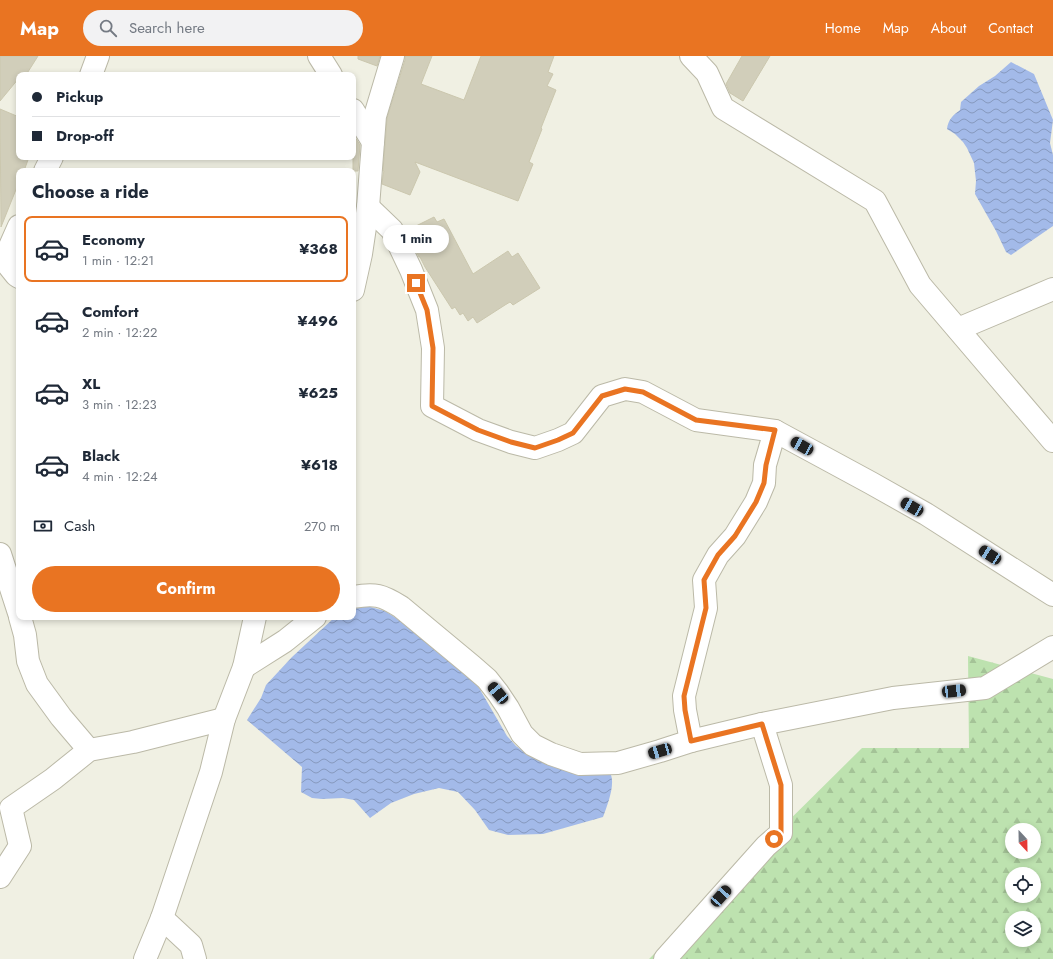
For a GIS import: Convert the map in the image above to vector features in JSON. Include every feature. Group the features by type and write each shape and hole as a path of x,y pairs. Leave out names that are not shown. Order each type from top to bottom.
{"street":[{"path":"92,72 98,56"},
{"path":"319,56 329,72"},
{"path":"356,276 368,207 375,116 393,56"},
{"path":"691,56 708,73 723,108 875,201 920,285 1053,441"},
{"path":"356,115 373,142"},
{"path":"368,207 392,230 411,270 427,310 433,348 432,406 478,430 511,442 535,448 573,433 602,396 625,389 643,392 696,420 775,430 926,514 1053,595"},
{"path":"16,231 2,257 16,276"},
{"path":"958,329 1053,289"},
{"path":"691,741 684,696 706,608 704,580 718,555 735,536 756,502 764,483 766,465 775,430"},
{"path":"0,554 16,604"},
{"path":"356,596 365,595 379,596 388,599 401,607 487,679 508,708 522,734 533,745 551,754 580,764 618,763 691,741 762,724 893,698 985,688 1053,647"},
{"path":"21,620 25,635 28,661 37,684 61,717 89,750"},
{"path":"145,959 162,918 211,772 224,719 244,667 254,620"},
{"path":"244,667 286,641 311,620"},
{"path":"0,877 20,846 11,808 53,779 89,750 133,742 224,719"},
{"path":"665,959 766,846 781,833 781,785 762,724"},
{"path":"162,918 191,945 195,959"}],"green space":[{"path":"968,656 1053,679 1053,959 649,959 862,748 969,748"}],"water":[{"path":"1011,62 1034,74 1053,120 1050,143 1053,155 1053,226 1011,255 1006,252 975,194 976,181 974,163 967,148 955,134 947,129 951,118 960,110 961,102 979,86 995,76"},
{"path":"367,606 385,611 410,627 475,681 507,736 516,746 529,755 553,767 604,772 611,775 612,785 603,817 543,834 508,835 489,830 475,810 458,792 439,788 414,794 391,803 370,818 354,800 343,798 312,798 301,792 302,767 247,720 261,698 266,685 292,657 332,620 356,620 356,608"}],"building":[{"path":"0,56 38,56 28,72 16,72 16,82 0,101"},
{"path":"358,56 380,56 377,66 358,59"},
{"path":"405,56 432,56 421,84 464,100 481,56 554,56 548,72 553,74 547,86 556,90 529,162 533,164 518,201 415,162 420,172 410,195 382,184 387,118"},
{"path":"742,56 770,56 743,101 730,93 726,84"},
{"path":"0,109 16,116 16,160 28,160 25,168 16,168 16,190 1,227"},
{"path":"356,139 360,145 358,171 356,171 356,168 353,168 353,160 356,160"},
{"path":"434,217 437,222 444,219 473,274 508,251 512,257 518,253 540,288 513,305 510,302 477,323 473,317 468,321 463,313 460,315 455,307 452,309 419,257 406,231"}],"route":[{"path":"416,283 427,310 433,348 432,406 478,430 511,442 535,448 573,433 602,396 625,389 643,392 696,420 775,430 766,465 764,483 756,502 735,536 718,555 704,580 706,608 691,673 684,696 691,741 762,724 781,785 781,833 774,839"}]}
